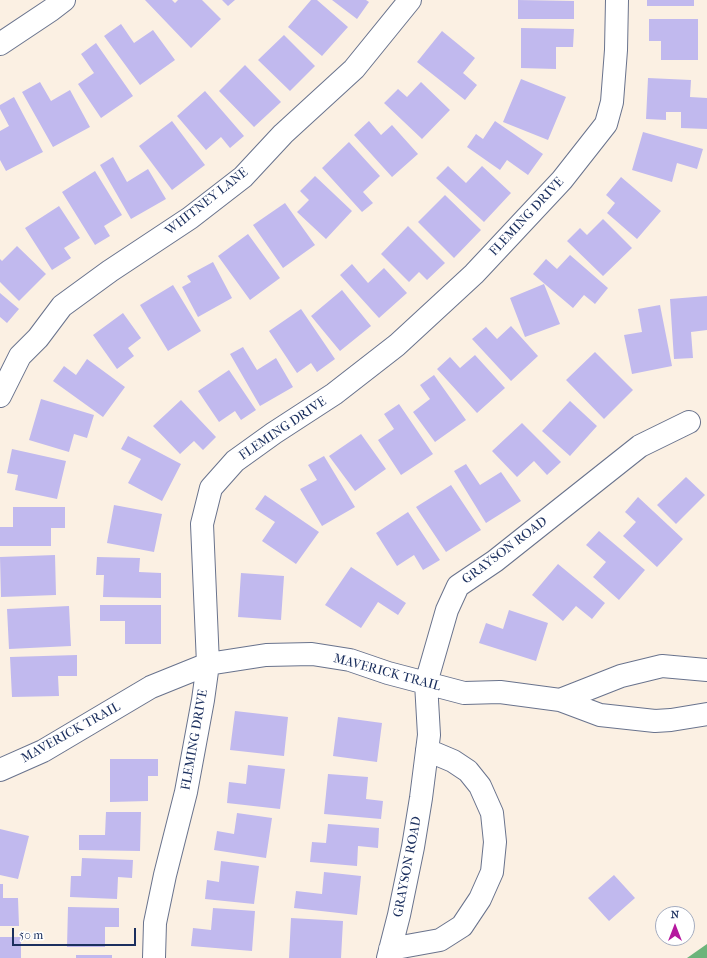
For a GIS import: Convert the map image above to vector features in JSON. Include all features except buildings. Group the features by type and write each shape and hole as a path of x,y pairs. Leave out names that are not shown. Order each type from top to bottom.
{"street":[{"path":"0,44 64,0"},
{"name":"WHITNEY LANE","path":"0,396 20,356 38,338 62,306 110,271 190,218 243,177 283,134 354,69 410,0"},
{"name":"FLEMING DRIVE","path":"154,958 155,923 165,875 186,792 208,664 202,524 211,488 235,461 274,433 334,394 396,345 474,274 562,180 606,124 612,102 616,50 617,0"},
{"name":"GRAYSON ROAD","path":"389,953 399,915 413,847 427,750 429,735 426,683 447,610 458,586 495,561 640,446 689,422"},
{"name":"MAVERICK TRAIL","path":"0,770 43,751 151,687 208,664 266,655 312,654 350,660 388,673 464,693 500,692 560,700 600,715 655,721 707,714"},
{"name":"MAVERICK TRAIL","path":"560,700 621,676 662,666 707,670"},
{"path":"389,953 440,940 462,926 480,899 492,872 495,842 492,813 480,786 468,771 453,761 427,750"}],"green space":[{"path":"707,944 707,958 687,958"}]}
